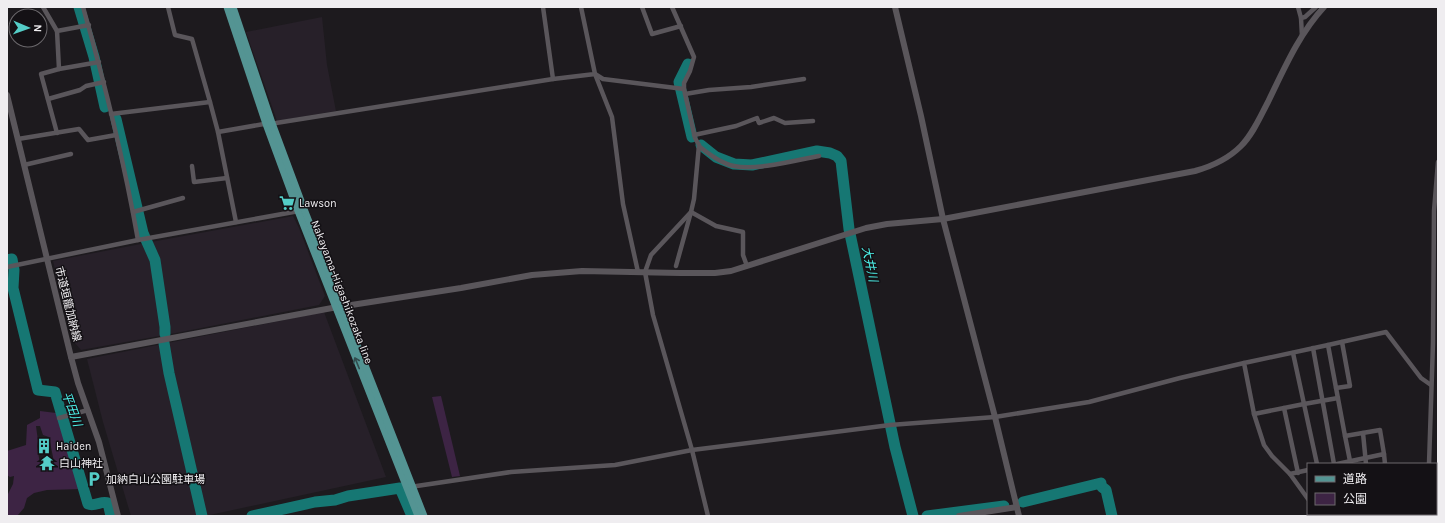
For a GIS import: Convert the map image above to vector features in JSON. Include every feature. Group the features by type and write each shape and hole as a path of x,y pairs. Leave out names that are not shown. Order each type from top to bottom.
{"main road":[{"name":"Nakayama-Higashikozaka line","path":"227,7 301,210 410,487 424,516"},
{"name":"Nakayama-Higashikozaka line","path":"233,7 269,124"},
{"name":"Nakayama-Higashikozaka line","path":"410,487 418,516"}],"street":[{"path":"43,7 57,31 59,69"},
{"path":"84,7 136,211 138,240"},
{"path":"168,7 176,35 192,39 218,132 236,222"},
{"path":"543,7 553,79"},
{"path":"581,7 595,74 612,117 623,204 692,450 708,516"},
{"path":"642,7 652,34 681,26"},
{"path":"672,7 694,57 684,83 683,90 694,135 700,147 716,158 733,166 747,168 819,156"},
{"path":"895,7 921,116 943,219 996,417 1019,516"},
{"path":"1298,7 1301,18 1302,36"},
{"path":"1301,18 1305,17 1316,7"},
{"path":"71,357 339,307 461,288 532,275 582,271 715,273 747,266 850,233 888,224 943,219 1195,171 1222,161 1241,146 1252,131 1302,36 1324,7"},
{"path":"57,31 88,25"},
{"path":"57,133 41,74 59,69 99,62"},
{"path":"218,132 553,79 595,74 603,79 683,90 751,87 804,79"},
{"path":"48,99 80,90 86,86 104,82"},
{"name":"市道垣籠加納線","path":"7,95 71,357 78,383 99,442 118,516"},
{"path":"111,114 210,102"},
{"path":"694,135 736,126 757,118 759,123 774,118 785,123 813,121"},
{"path":"18,139 79,129 88,140 116,135"},
{"path":"676,266 694,199 700,147"},
{"path":"24,165 70,154"},
{"path":"1429,463 1433,343 1434,211 1438,162"},
{"path":"192,166 194,182 227,178"},
{"path":"136,211 183,198"},
{"path":"11,266 138,240 301,210"},
{"path":"641,272 651,255 691,212"},
{"path":"691,212 716,226 743,232 743,255 747,266"},
{"path":"410,487 511,472 615,465 692,450 892,425 996,417 1089,402 1180,378 1386,332 1420,378 1431,385"},
{"path":"1336,388 1350,386 1342,342"},
{"path":"1328,345 1345,436 1347,462 1384,454"},
{"path":"1314,348 1323,402 1336,463"},
{"path":"1293,353 1317,463"},
{"path":"1244,363 1254,414 1264,445 1272,456 1290,474 1307,498"},
{"path":"1254,414 1338,398"},
{"path":"1284,408 1298,473"},
{"path":"59,418 88,410"},
{"path":"1345,436 1380,430 1385,463"},
{"path":"1363,433 1366,463"},
{"path":"1290,474 1307,470"},
{"path":"960,516 1017,507"}],"shaded area":[{"path":"322,17 327,65 336,111 277,121 246,32"},
{"path":"293,216 325,296 319,305 81,350 74,342 53,261"},
{"path":"324,312 386,477 205,516 131,516 103,422 87,359"}],"green space":[{"path":"441,396 460,476 452,477 432,397"},
{"path":"40,411 56,413 82,489 47,490 34,493 27,498 24,508 17,516 7,516 7,496 13,484 14,476 10,477 7,475 7,451 26,445 27,425 40,418","holes":["36,426 40,426 43,435 49,437 55,467 41,470 37,446 38,441"]}],"waterway":[{"path":"79,7 94,57 105,107"},
{"name":"大井川","path":"688,64 679,82 692,137"},
{"path":"116,119 143,233 155,260 165,334"},
{"name":"大井川","path":"701,145 716,157 734,164 752,165 817,151 830,153 837,156 841,161 849,229 895,447 913,516"},
{"name":"平田川","path":"7,260 12,259 14,270 13,288 38,390 55,392 88,504 93,505 103,502 108,503 111,516"},
{"path":"164,343 169,373 202,516"},
{"name":"大井川","path":"1023,502 1101,483"},
{"name":"大井川","path":"1102,487 1106,490 1112,516"},
{"path":"252,516 315,502 335,500 348,496 400,488 412,516"},
{"name":"大井川","path":"927,516 1004,506"}],"place":[{"name":"Lawson","path":"287,203"},
{"name":"Haiden","path":"44,446"},
{"name":"白山神社","path":"47,463"},
{"name":"加納白山公園駐車場","path":"94,479"}]}
